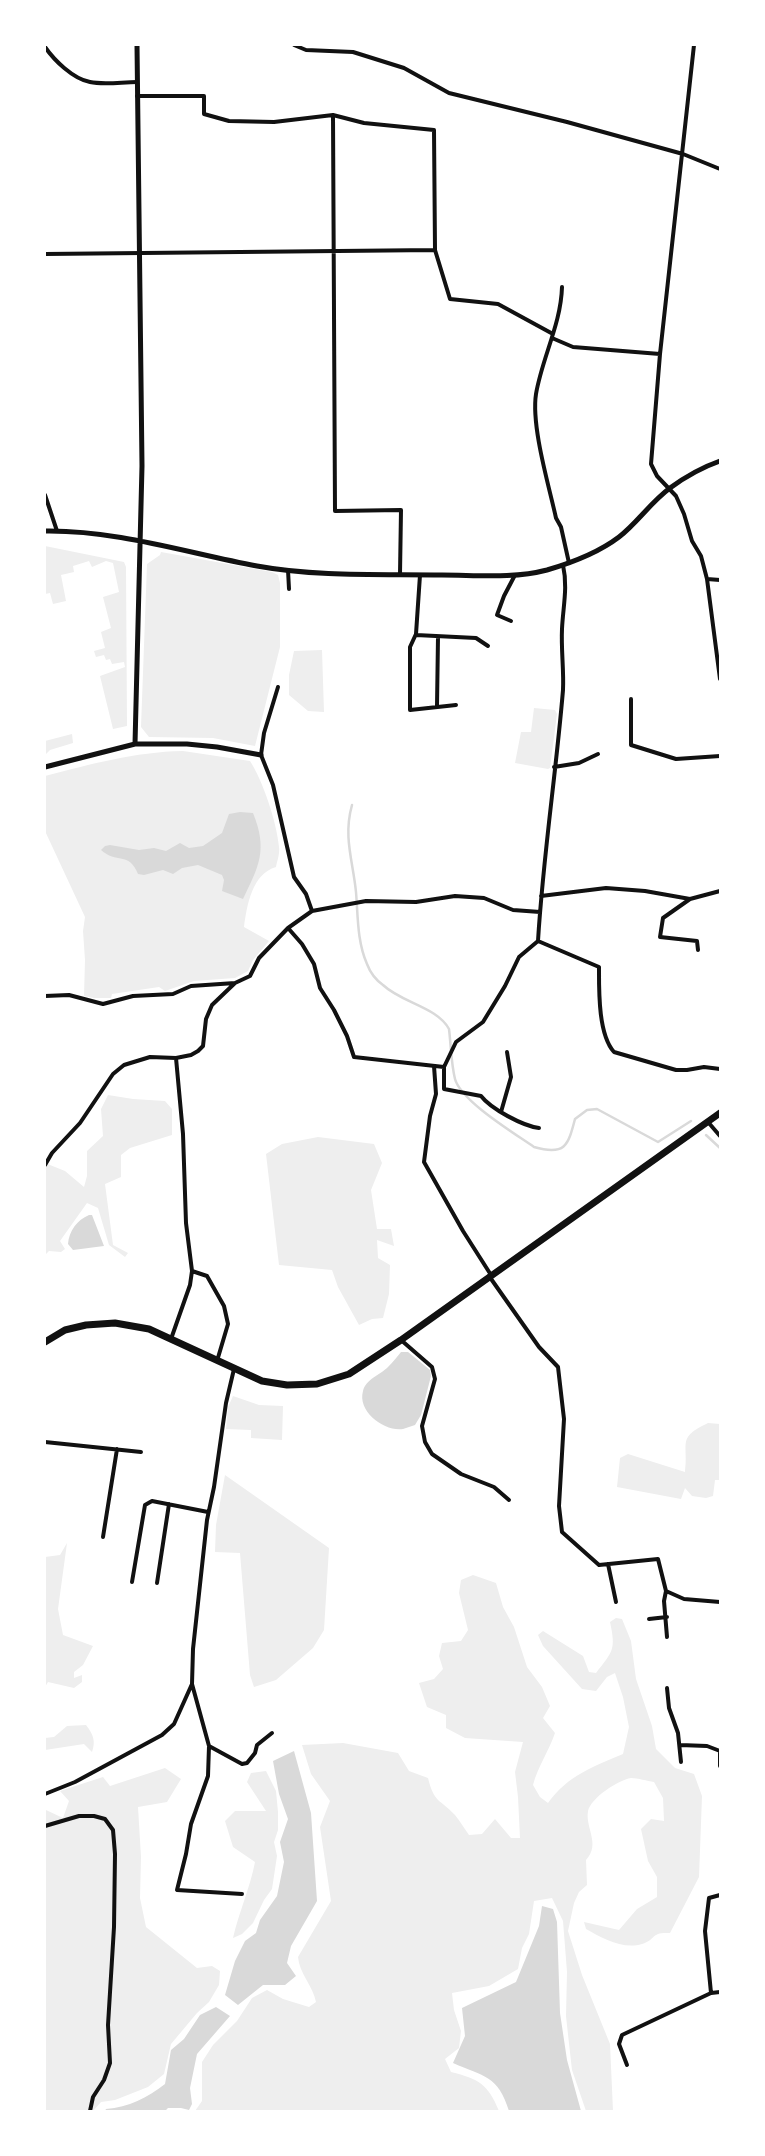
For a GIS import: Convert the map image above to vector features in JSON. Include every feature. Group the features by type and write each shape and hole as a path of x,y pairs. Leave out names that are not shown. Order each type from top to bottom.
{"highway":[{"path":"45,1342 65,1330 86,1325 115,1323 149,1329 262,1381 287,1384 317,1384 349,1374 401,1340 720,1113"}],"street":[{"path":"135,744 142,466 137,45"},
{"path":"294,45 306,50 353,52 404,68 449,93 683,154 720,169"},
{"path":"694,45 660,354 651,464 657,476 676,496 684,514 692,541 701,556 707,580 720,679"},
{"path":"45,47 52,58 66,69 89,82 137,82"},
{"path":"138,96 204,96 204,114 230,121 274,122 333,115 364,123 434,130 434,250 450,298 498,304 573,347 660,354"},
{"path":"333,115 336,511 401,510 400,574"},
{"path":"45,254 434,250"},
{"path":"562,287 561,306 536,394 535,418 556,518 561,527 569,563"},
{"path":"45,531 57,530 139,541 257,566 288,570 400,574 515,575 544,571 602,549 618,538 669,488 692,474 720,461"},
{"path":"45,495 57,530"},
{"path":"539,1128 529,1126 488,1105 481,1096 444,1089 444,1067 456,1042 483,1022 505,986 518,956 538,941 564,665 562,630 567,582 563,565"},
{"path":"288,570 289,589"},
{"path":"420,574 416,635 410,646 410,710 456,705"},
{"path":"511,621 497,615 515,575"},
{"path":"707,580 720,580"},
{"path":"416,635 476,638 488,646"},
{"path":"437,706 438,637"},
{"path":"278,687 264,733 261,755 274,785 294,877 306,894 312,911"},
{"path":"631,699 630,746 676,759 720,756"},
{"path":"45,767 135,744 217,746 261,755"},
{"path":"554,767 579,763 598,754"},
{"path":"541,896 606,888 644,891 690,899"},
{"path":"698,950 696,941 660,937 664,918 690,899 720,891"},
{"path":"45,1165 52,1153 80,1123 113,1074 118,1070 136,1060 150,1057 176,1058 191,1055 203,1046 206,1019 212,1005 235,984 250,976 259,958 288,928 312,911 366,901 416,902 455,896 484,898 513,910 540,912"},
{"path":"288,928 302,944 314,964 320,988 348,1036 354,1057 444,1067"},
{"path":"538,941 599,966 599,994 603,1021 610,1047 614,1052 676,1070 704,1067 720,1069"},
{"path":"45,996 69,995 103,1004 134,996 173,994 191,986 235,984"},
{"path":"501,1112 511,1077 508,1052"},
{"path":"172,1339 190,1284 192,1271 186,1223 183,1134 176,1058"},
{"path":"434,1066 436,1094 429,1124 424,1162 462,1231 490,1275 539,1347 558,1368 564,1419 559,1506 562,1532 600,1565 658,1559 666,1591 664,1601 667,1637"},
{"path":"708,1122 720,1136"},
{"path":"192,1271 207,1276 224,1306 228,1324 217,1361"},
{"path":"401,1340 432,1367 435,1379 422,1426 425,1442 432,1454 461,1474 494,1487 509,1500"},
{"path":"234,1369 226,1403 214,1487 208,1512 193,1649 192,1684 209,1746 208,1776 191,1824 186,1854 176,1890 242,1894"},
{"path":"45,1442 141,1452"},
{"path":"103,1536 117,1449"},
{"path":"132,1582 145,1505 152,1501 208,1512"},
{"path":"157,1583 169,1504"},
{"path":"608,1564 616,1602"},
{"path":"666,1591 684,1599 720,1602"},
{"path":"649,1619 666,1618"},
{"path":"45,1794 75,1782 162,1735 174,1724 192,1684"},
{"path":"667,1688 669,1708 678,1733 681,1762"},
{"path":"209,1746 242,1764 247,1763 255,1753 257,1745 272,1733"},
{"path":"680,1745 706,1746 720,1751 720,1766"},
{"path":"45,1826 79,1816 94,1816 105,1819 113,1830 115,1854 114,1927 108,2025 110,2062 104,2080 93,2097 90,2111"},
{"path":"711,1993 706,1931 707,1914 709,1898 720,1895"},
{"path":"627,2065 620,2044 622,2035 711,1993 720,1992"}],"shaded area":[{"path":"45,546 124,562 126,567 127,726 113,729 100,676 125,667 124,662 112,664 110,659 106,660 104,655 96,657 94,651 105,648 101,632 111,628 103,597 119,592 113,563 106,561 92,567 89,561 73,566 74,572 61,575 66,601 53,604 50,593 45,594"},
{"path":"161,552 272,572 278,575 280,583 280,647 255,746 213,738 149,737 141,727 147,564 160,555"},
{"path":"322,650 324,712 308,711 289,695 289,675 294,651"},
{"path":"534,708 555,710 557,714 550,768 548,769 515,763 521,732 531,732"},
{"path":"72,734 73,743 50,750 45,755 45,741"},
{"path":"183,751 250,761 260,779 278,837 279,852 276,867 261,876 252,891 244,927 269,941 253,960 248,971 235,978 194,981 165,991 159,987 112,994 111,998 84,996 85,960 83,931 85,917 45,831 45,776 130,756"},
{"path":"240,812 253,813 258,826 261,848 257,867 243,899 222,891 224,880 222,875 198,865 182,868 173,874 163,870 144,875 138,874 131,863 126,860 101,850 105,846 110,845 139,850 154,848 166,851 180,843 189,848 203,846 222,833 229,814"},
{"path":"108,1095 165,1101 172,1109 172,1135 130,1148 121,1155 121,1177 105,1184 113,1245 128,1253 125,1257 109,1245 98,1208 87,1203 60,1241 65,1249 61,1252 49,1251 45,1255 45,1163 65,1171 84,1187 87,1176 87,1151 103,1136 101,1109"},
{"path":"318,1137 374,1144 382,1163 371,1190 377,1229 391,1229 394,1246 377,1240 378,1258 390,1265 389,1294 383,1318 372,1319 359,1325 338,1287 332,1270 279,1265 266,1154 282,1144"},
{"path":"92,1215 104,1246 73,1250 68,1244 72,1230 77,1223"},
{"path":"401,1352 408,1352 430,1370 431,1376 421,1415 415,1425 396,1429 381,1424 374,1419 368,1413 362,1399 367,1383 388,1367"},
{"path":"233,1396 259,1405 283,1406 282,1440 251,1438 251,1430 226,1429 228,1407"},
{"path":"708,1423 720,1424 720,1480 715,1480 713,1496 706,1498 692,1496 685,1488 681,1499 617,1487 620,1458 628,1454 685,1472 686,1442 688,1437 698,1428"},
{"path":"225,1475 329,1548 324,1630 313,1648 276,1680 254,1687 250,1675 240,1553 215,1552 216,1525"},
{"path":"67,1543 58,1609 63,1635 93,1646 83,1665 74,1672 74,1678 82,1675 82,1682 74,1688 48,1682 45,1687 45,1557 60,1555"},
{"path":"473,1575 496,1583 503,1607 514,1627 527,1667 542,1687 550,1706 543,1718 555,1733 533,1785 540,1797 548,1803 572,1779 623,1754 629,1727 623,1697 615,1673 607,1677 596,1691 582,1689 543,1646 538,1635 543,1631 583,1656 589,1672 596,1673 612,1650 613,1639 610,1622 616,1618 622,1619 631,1641 636,1679 652,1726 656,1749 675,1768 694,1774 702,1796 699,1877 670,1933 656,1935 647,1942 635,1945 620,1944 606,1939 586,1929 584,1922 619,1930 637,1909 657,1897 657,1877 648,1861 641,1829 651,1819 664,1821 663,1798 654,1782 631,1778 619,1782 599,1795 588,1811 592,1848 586,1860 587,1885 579,1892 574,1903 568,1931 582,1975 610,2044 613,2111 586,2111 572,2070 566,2016 567,1972 563,1921 552,1898 534,1901 529,1934 522,1948 518,1969 489,1986 452,1993 454,2010 461,2031 459,2048 445,2059 451,2072 469,2077 481,2084 491,2094 499,2111 195,2111 202,2101 202,2062 213,2045 237,2021 252,1998 267,1990 283,1999 309,2007 316,2002 301,1969 298,1957 331,1901 320,1827 330,1801 311,1774 302,1745 343,1743 398,1753 409,1771 428,1778 435,1796 455,1815 469,1835 482,1834 495,1819 511,1838 520,1838 515,1772 523,1742 465,1738 446,1728 446,1715 427,1707 419,1683 434,1679 443,1669 439,1656 442,1643 461,1641 468,1630 459,1593 461,1580"},
{"path":"86,1725 93,1738 92,1752 84,1744 45,1750 45,1738 54,1737 67,1726"},
{"path":"294,1751 311,1813 317,1901 291,1946 287,1963 296,1976 285,1985 263,1985 238,2005 225,1995 235,1961 245,1941 256,1933 260,1920 277,1896 284,1862 280,1842 288,1819 279,1794 273,1761"},
{"path":"165,1768 181,1779 167,1802 138,1807 141,1857 140,1898 146,1927 197,1968 212,1966 220,1971 219,1985 209,2002 197,2013 171,2044 164,2074 148,2087 115,2100 101,2102 93,2111 45,2111 45,1811 63,1818 69,1801 60,1791 103,1777 110,1786"},
{"path":"266,1771 276,1791 278,1812 278,1830 274,1842 277,1856 272,1889 264,1900 253,1923 242,1934 233,1938 255,1862 233,1847 225,1821 235,1811 266,1811 247,1782 251,1773"},
{"path":"542,1906 553,1909 557,1922 560,2013 567,2060 581,2111 509,2111 505,2099 495,2084 481,2075 453,2063 465,2036 462,2008 516,1982 539,1926"},
{"path":"216,2007 230,2016 197,2054 190,2088 192,2104 189,2110 168,2108 165,2111 105,2111 106,2109 137,2101 165,2084 171,2050 184,2039 200,2015"}],"waterway":[{"path":"352,805 348,828 360,937 367,964 380,983 436,1015 449,1029 455,1079 459,1088 467,1097 489,1116 534,1147 552,1150 564,1146 570,1136 575,1119 587,1110 597,1109 658,1142 691,1121"},
{"path":"706,1135 720,1148"}]}
